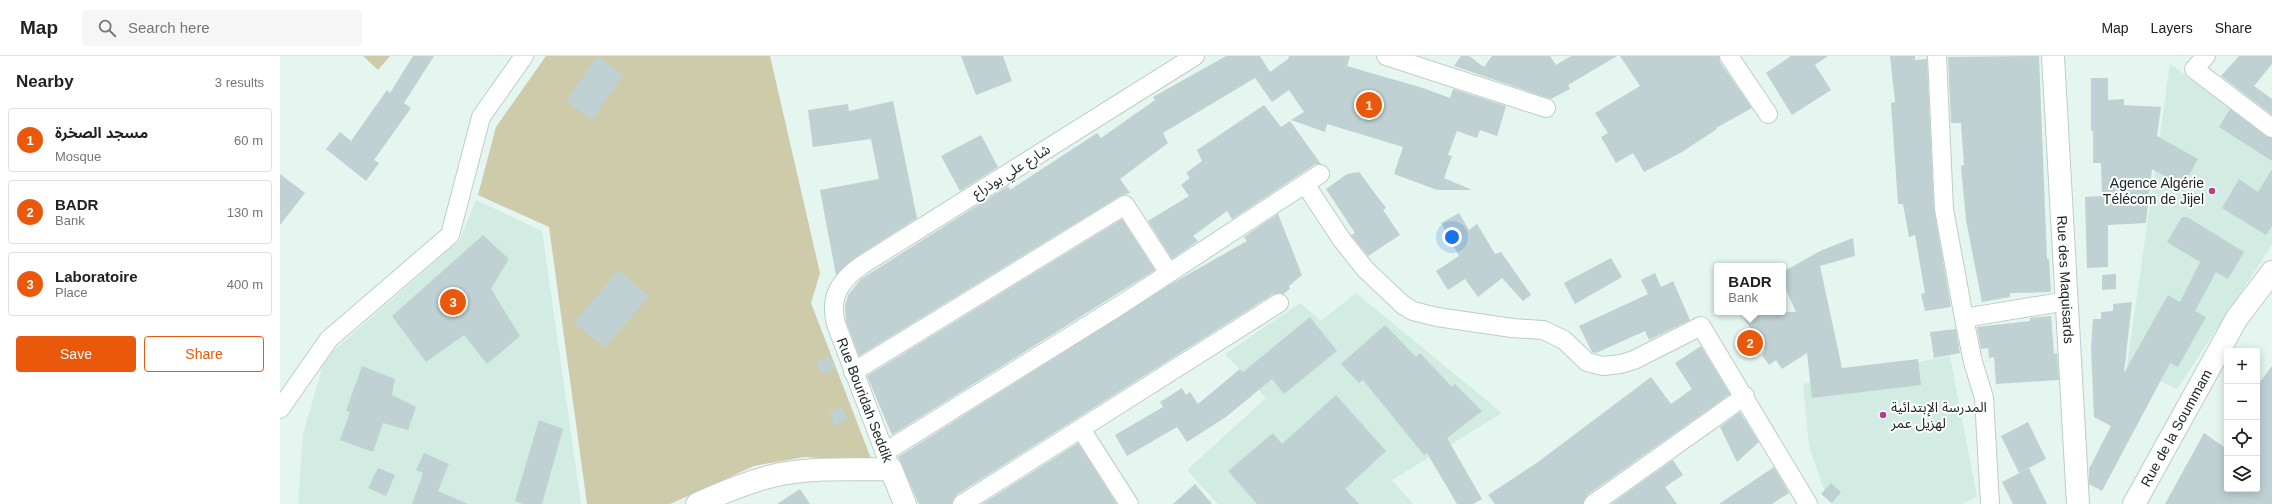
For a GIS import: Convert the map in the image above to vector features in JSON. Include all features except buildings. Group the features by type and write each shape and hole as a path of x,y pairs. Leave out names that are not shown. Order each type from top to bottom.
{"main road":[{"name":"Rue des Maquisards","path":"2053,56 2078,504"},
{"name":"Rue de la Soummam","path":"2134,504 2237,318 2272,272"},
{"path":"697,504 762,478 782,474 829,470 888,461"},
{"name":"Rue Bouridah Seddik","path":"888,461 905,504"}],"street":[{"path":"280,409 329,339 450,235 481,117 524,56"},
{"name":"شارع علي بوذراع","path":"835,294 845,278 862,265 1195,56"},
{"path":"1386,56 1546,108"},
{"path":"1729,56 1768,114"},
{"path":"1937,56 1944,209 1973,362 1984,398 1990,504"},
{"path":"2206,56 2194,69 2272,128"},
{"path":"888,461 1320,174"},
{"path":"1305,184 1342,240 1365,269 1403,305 1418,312 1437,317 1512,328 1543,330 1564,340 1587,362 1603,366 1621,364 1634,360 1701,326 1745,396 1808,504"},
{"path":"853,372 1125,205 1169,273"},
{"name":"Rue Bouridah Seddik","path":"835,294 833,306 834,316 853,372 888,461"},
{"path":"1964,318 2067,301"},
{"path":"962,504 1279,303"},
{"path":"1593,504 1745,396"},
{"path":"1081,429 1129,504"}],"shaded area":[{"path":"363,56 390,56 378,70"},
{"path":"546,56 770,56 820,273 811,303 872,461 805,457 754,466 670,504 587,504 549,227 478,195 496,127"},
{"name":"Agence Algérie Télécom de Jijel","path":"2170,64 2272,137 2272,245 2177,389 2127,366"},
{"path":"476,200 542,231 581,504 298,504 303,434 325,358 460,240"},
{"path":"1356,293 1502,413 1392,480 1413,504 1218,504 1187,470 1266,398 1225,354 1300,303 1321,321"},
{"name":"المدرسة الإبتدائية لهزيل عمر","path":"1950,356 1977,497 1961,504 1831,504 1827,498 1809,446 1803,384"}],"place":[{"name":"مسجد الصخرة","path":"1369,105"},
{"name":"Agence Algérie Télécom de Jijel","path":"2212,191"},
{"name":"Laboratoire","path":"453,302"},
{"name":"BADR","path":"1750,343"},
{"name":"المدرسة الإبتدائية لهزيل عمر","path":"1883,415"}]}
